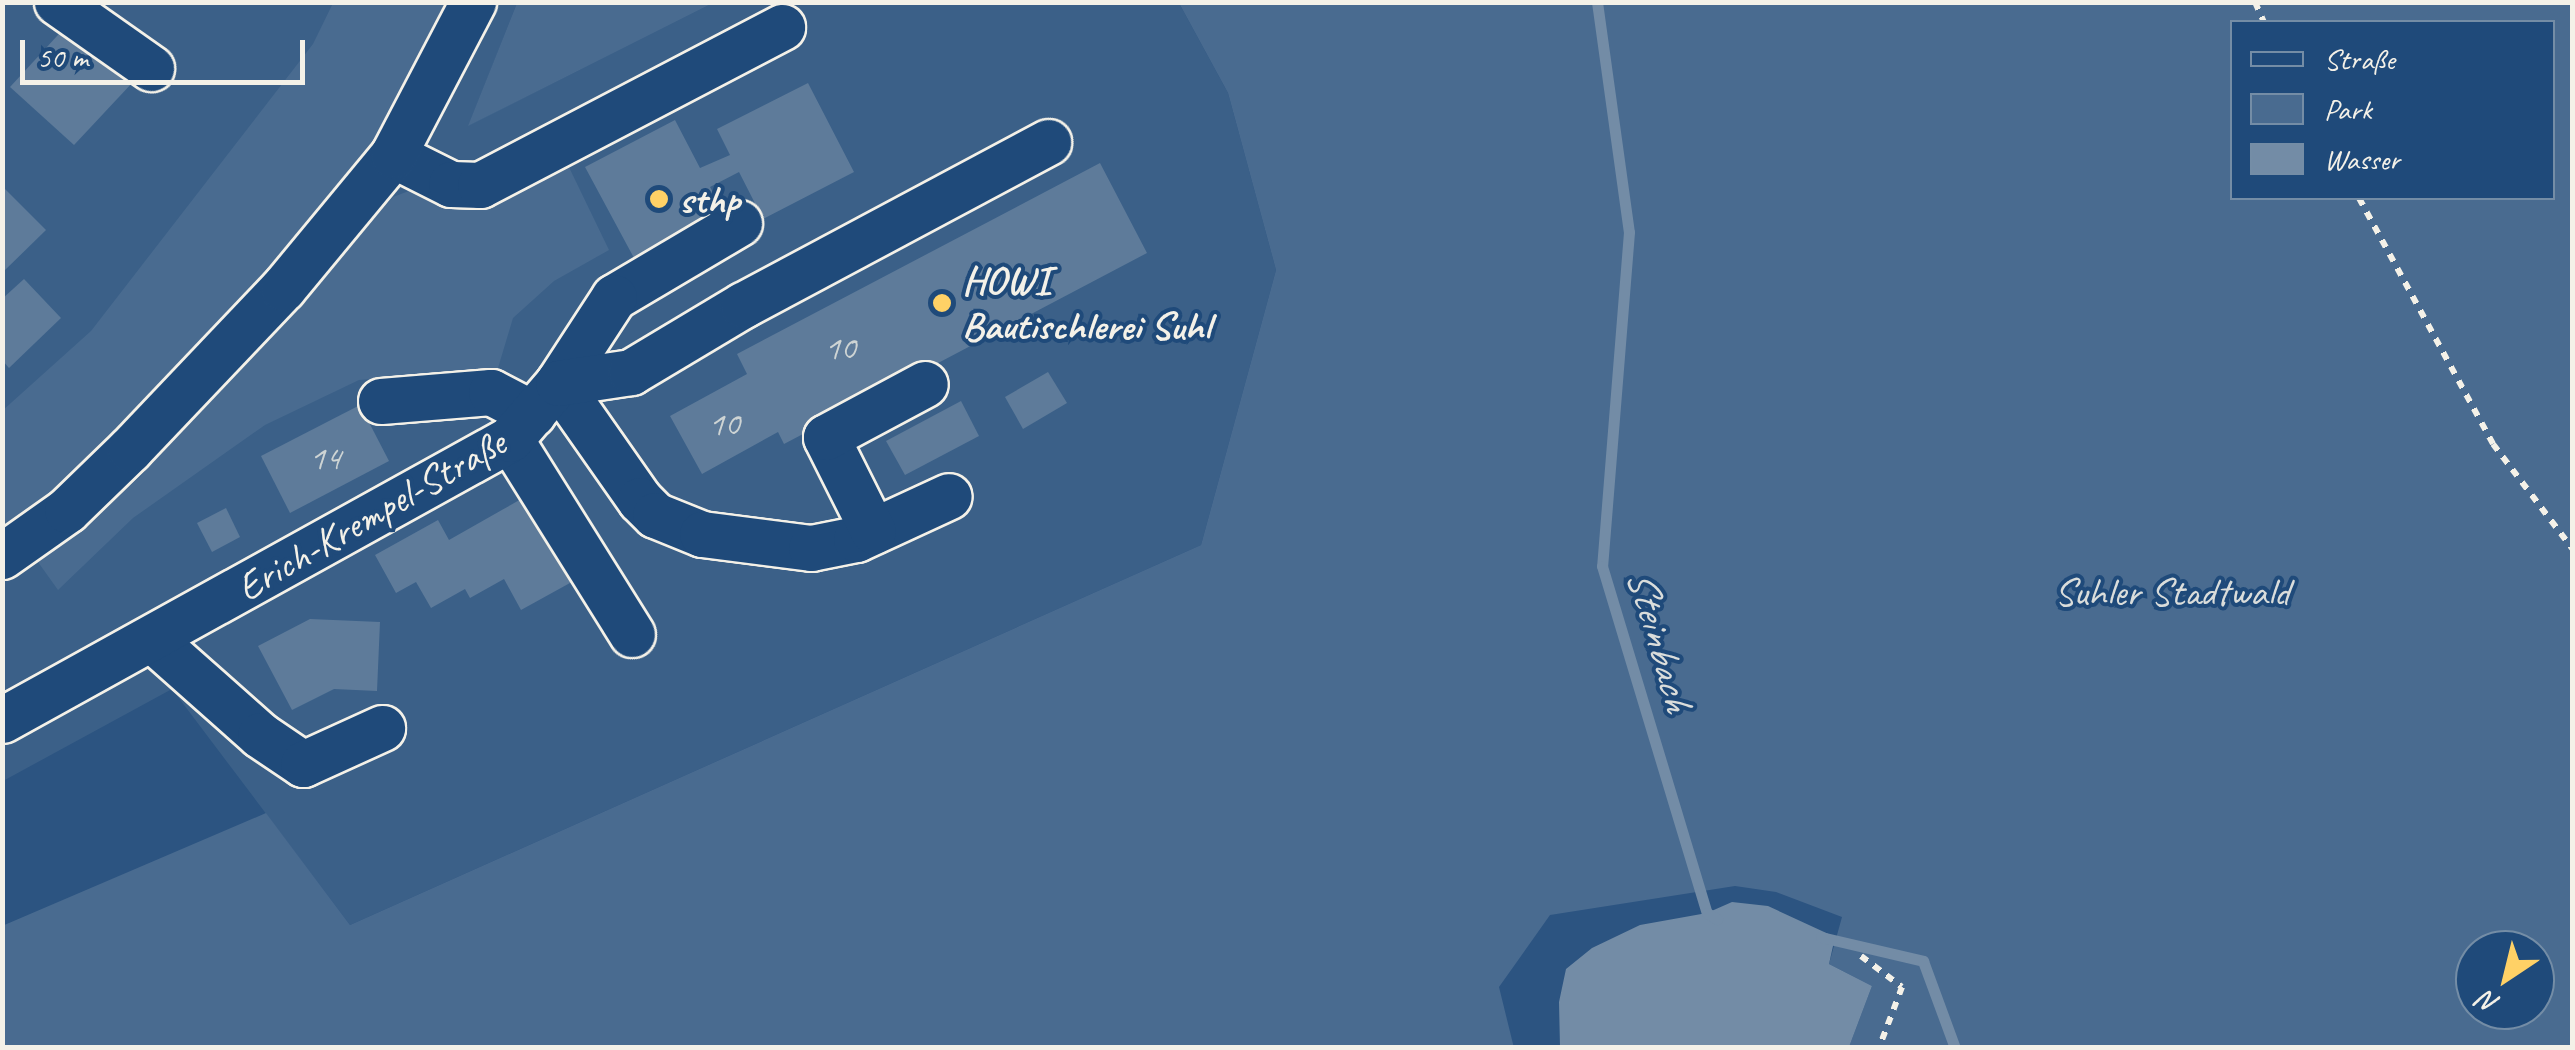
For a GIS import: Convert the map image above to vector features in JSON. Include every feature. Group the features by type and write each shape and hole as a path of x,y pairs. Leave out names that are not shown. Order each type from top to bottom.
{"street":[{"path":"57,2 152,68"},
{"path":"2,556 66,510 130,449 283,288 393,155 473,2"},
{"path":"393,155 451,184 480,185 782,28"},
{"name":"Erich-Krempel-Straße","path":"2,720 152,640 534,412 630,372 743,304 1048,142"},
{"path":"534,412 614,297 738,223"},
{"path":"873,531 826,437 925,384"},
{"path":"381,400 491,392 534,412 655,515 702,534 811,548 873,531 950,496"},
{"path":"534,412 632,634"},
{"path":"152,640 260,735 303,764 382,728"}],"path":[{"path":"2360,200 2492,444 2572,548"},
{"path":"1861,956 1902,986 1879,1048"}],"shaded area":[{"path":"3,3 517,3 469,125 713,3 1179,3 1228,93 1276,270 1201,545 350,925 172,689 3,781"}],"green space":[{"path":"517,2 713,3 468,126"},
{"path":"333,3 455,3 375,154 95,473 3,539 2,411 91,331 313,44"},
{"name":"Suhler Stadtwald","path":"1179,3 2572,3 2572,1047 1849,1047 1872,986 1829,964 1842,917 1776,892 1735,886 1550,915 1499,987 1514,1048 3,1047 2,926 266,813 350,925 1201,545 1276,270 1228,93"},
{"path":"566,161 609,250 554,281 513,318 498,368 359,380 265,425 133,518 58,590 38,562 140,477 393,197 409,191 443,199"}],"water":[{"path":"1732,902 1768,906 1835,937 1829,964 1872,986 1849,1047 1560,1047 1559,1002 1566,969 1592,948 1640,925 1707,913"}],"building":[{"path":"69,23 133,82 74,145 10,87"},
{"path":"808,83 854,172 763,219 739,172 710,187 723,211 634,258 585,167 675,120 700,168 730,155 717,129"},
{"name":"HOWI Bautischlerei Suhl","path":"1100,163 1147,253 784,444 778,432 702,474 670,416 747,374 737,354"},
{"path":"2,186 46,230 2,273"},
{"path":"24,279 61,318 9,368 2,360 2,299"},
{"path":"1048,372 1067,403 1023,429 1005,397"},
{"path":"961,401 979,436 905,475 886,441"},
{"path":"360,405 389,461 290,513 261,456"},
{"path":"523,498 579,578 521,610 504,579 470,598 465,589 431,608 416,582 396,593 375,555 438,520 449,540"},
{"path":"226,508 240,537 212,552 197,523"},
{"path":"310,619 380,622 377,691 334,689 292,710 258,646"}],"waterway":[{"name":"Steinbach","path":"1597,2 1629,232 1602,566 1707,913 1717,919"},
{"name":"Steinbach","path":"1821,937 1923,961 1955,1048"}],"place":[{"name":"sthp","path":"659,199"},
{"name":"HOWI Bautischlerei Suhl","path":"942,303"}]}
